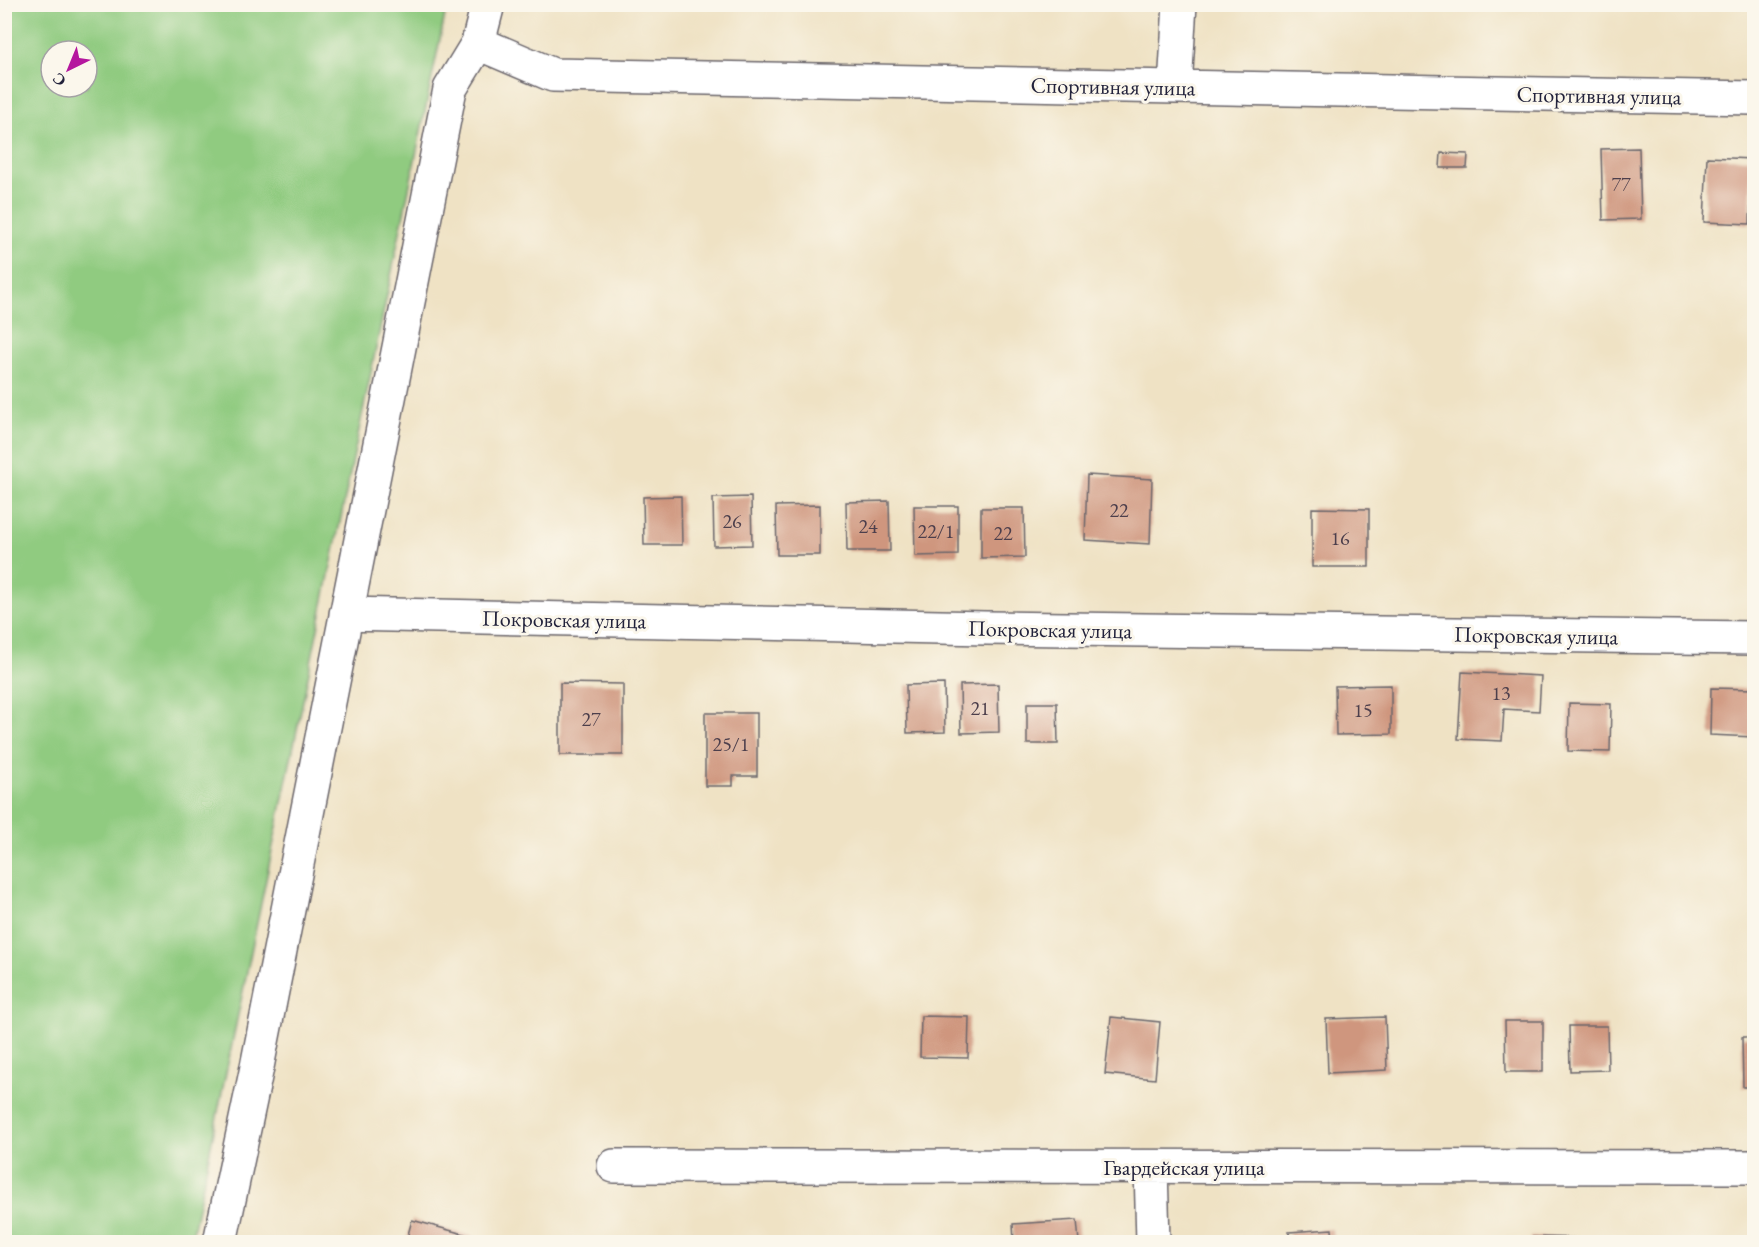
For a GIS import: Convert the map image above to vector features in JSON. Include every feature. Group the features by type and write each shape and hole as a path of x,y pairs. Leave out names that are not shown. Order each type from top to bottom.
{"street":[{"path":"220,1242 256,1072 450,89 478,43 488,4"},
{"path":"1175,87 1180,4"},
{"name":"Спортивная улица","path":"478,43 553,75 1755,98"},
{"name":"Покровская улица","path":"346,614 986,628 1755,638"},
{"name":"Гвардейская улица","path":"614,1166 1755,1167"},
{"path":"1151,1167 1153,1242"}],"green space":[{"path":"5,4 447,5 191,1242 5,1242"}],"building":[{"path":"1639,148 1641,219 1603,220 1601,149"},
{"path":"1441,153 1468,154 1467,168 1440,168"},
{"path":"1707,157 1752,159 1750,224 1704,222"},
{"path":"1087,475 1152,479 1150,544 1085,540"},
{"path":"681,496 682,545 644,545 643,497"},
{"path":"751,497 752,545 714,546 713,498"},
{"path":"889,501 890,551 847,551 846,502"},
{"path":"820,505 820,555 777,555 776,506"},
{"path":"914,506 958,506 958,555 915,556"},
{"path":"981,508 1024,508 1025,557 981,558"},
{"path":"1312,508 1369,509 1369,567 1312,567"},
{"path":"1462,672 1541,676 1539,711 1504,709 1502,741 1458,739"},
{"path":"560,683 623,684 623,755 560,755"},
{"path":"944,684 945,732 907,733 906,685"},
{"path":"998,684 999,732 961,733 960,685"},
{"path":"1391,685 1391,734 1336,735 1335,686"},
{"path":"1711,688 1754,689 1754,737 1710,735"},
{"path":"1027,703 1057,703 1058,744 1027,744"},
{"path":"1569,703 1611,704 1610,752 1568,751"},
{"path":"705,713 757,713 757,776 733,776 733,786 705,786"},
{"path":"921,1016 969,1017 968,1058 920,1057"},
{"path":"1111,1017 1160,1022 1155,1079 1105,1074"},
{"path":"1385,1017 1387,1070 1328,1073 1326,1019"},
{"path":"1505,1021 1543,1021 1543,1072 1506,1072"},
{"path":"1569,1026 1607,1026 1608,1070 1570,1071"},
{"path":"1742,1037 1754,1037 1754,1087 1743,1087"},
{"path":"412,1220 478,1238 476,1242 406,1242"},
{"path":"1077,1220 1079,1242 1014,1242 1013,1224"},
{"path":"1332,1229 1333,1242 1290,1242 1289,1232"},
{"path":"1531,1237 1591,1238 1591,1242 1531,1242"}]}
